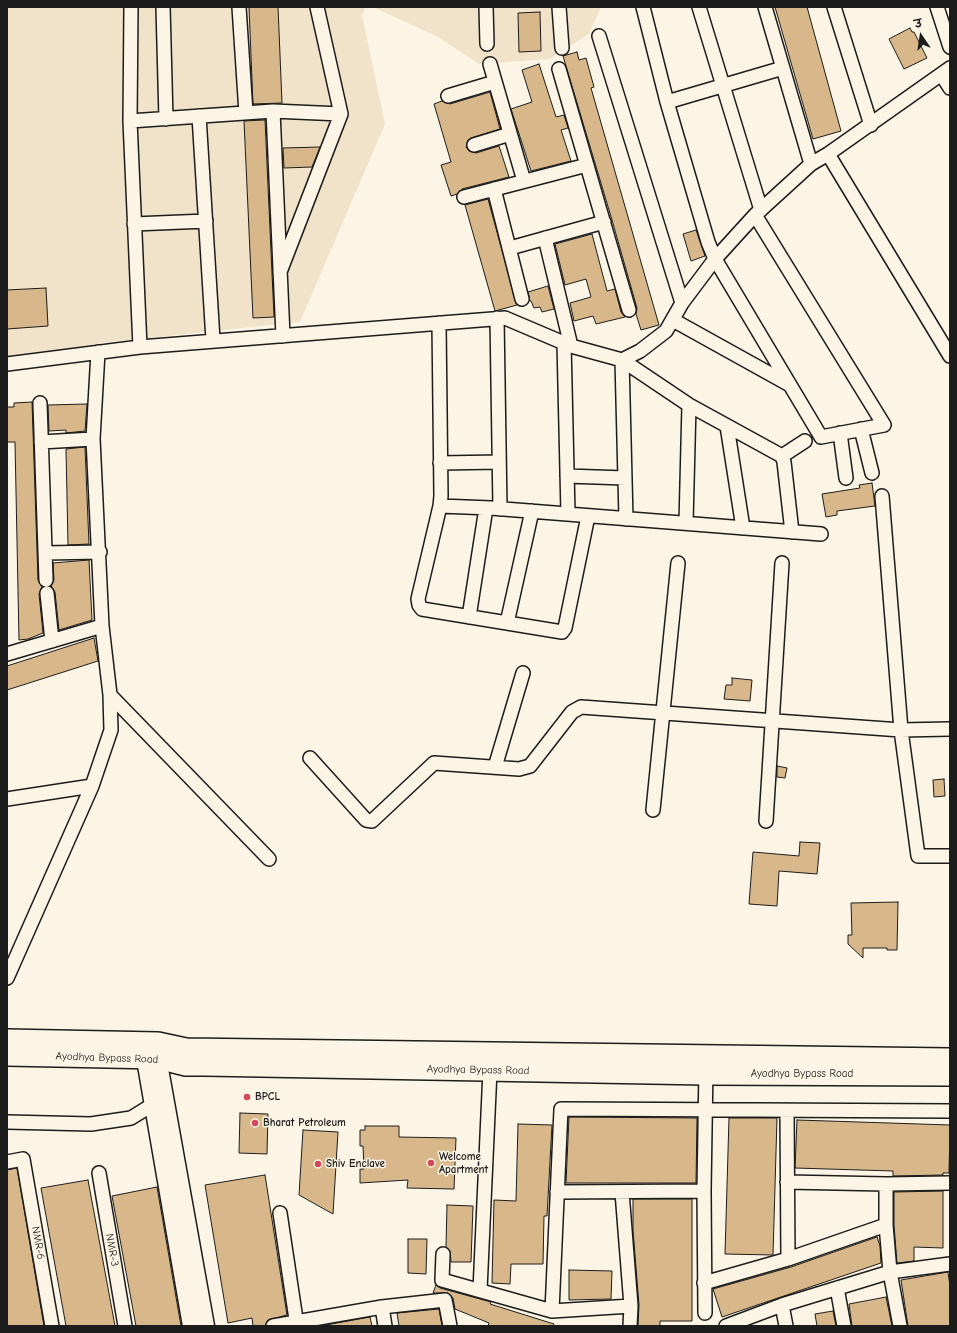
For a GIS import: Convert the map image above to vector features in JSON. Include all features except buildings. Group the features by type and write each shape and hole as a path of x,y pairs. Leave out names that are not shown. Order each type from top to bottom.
{"main road":[{"name":"Ayodhya Bypass Road","path":"7,1040 150,1050 186,1065 490,1070 950,1059"},
{"name":"Ayodhya Bypass Road","path":"7,1055 186,1049 706,1065 950,1075"}],"street":[{"path":"131,7 130,121 140,347"},
{"path":"163,7 166,119"},
{"path":"239,7 246,113"},
{"path":"280,272 341,114 317,7"},
{"path":"486,7 487,44"},
{"path":"559,7 562,48"},
{"path":"643,7 668,102 708,242 715,259 822,437 884,425 758,212 723,86 699,7"},
{"path":"765,7 811,164"},
{"path":"834,7 871,125"},
{"path":"937,7 950,46"},
{"path":"599,36 682,303"},
{"path":"490,64 524,181"},
{"path":"668,102 783,68"},
{"path":"559,70 629,310"},
{"path":"622,360 640,351 666,331 682,303 715,259 758,212 811,164 871,125 946,72 950,88"},
{"path":"448,96 495,82"},
{"path":"130,121 272,111 341,114"},
{"path":"272,111 283,336"},
{"path":"199,116 213,340"},
{"path":"474,145 510,134"},
{"path":"828,154 949,352"},
{"path":"464,197 587,165"},
{"path":"494,189 522,299"},
{"path":"134,224 206,221"},
{"path":"510,248 604,222"},
{"path":"545,238 567,345 568,514"},
{"path":"497,318 500,509"},
{"path":"7,364 140,347 213,340 283,336 505,318 567,345 622,360 689,405 782,456 784,462 792,532"},
{"path":"673,320 790,385"},
{"path":"439,323 440,506 418,599 419,605 422,609 507,623 556,633 562,632 565,628 588,516"},
{"path":"8,972 92,786 111,730 110,694 102,626 100,552 93,439 98,352"},
{"path":"622,360 626,519"},
{"path":"40,403 46,580"},
{"path":"686,523 689,405"},
{"path":"727,426 743,528"},
{"path":"861,429 872,472"},
{"path":"840,433 846,478"},
{"path":"41,442 93,439"},
{"path":"782,456 805,441"},
{"path":"440,463 499,462"},
{"path":"567,476 625,478"},
{"path":"882,496 901,730 918,856 950,856"},
{"path":"440,506 532,511 821,534"},
{"path":"469,617 486,508"},
{"path":"507,623 532,511"},
{"path":"45,553 100,552"},
{"path":"653,810 678,563"},
{"path":"766,821 782,563"},
{"path":"47,594 52,641"},
{"path":"7,654 102,626"},
{"path":"495,767 523,673"},
{"path":"110,694 269,859"},
{"path":"310,758 366,820 372,821 434,763 519,769 530,766 576,708 586,707 663,712 901,730 950,729"},
{"path":"7,799 92,786"},
{"path":"150,1050 206,1326"},
{"path":"705,1313 704,1191 706,1065"},
{"path":"480,1290 490,1070"},
{"path":"7,1122 91,1124 131,1118 159,1100"},
{"path":"159,1100 191,1326"},
{"path":"552,1310 561,1109 950,1111"},
{"path":"787,1111 788,1259"},
{"name":"NMR-6","path":"7,1162 23,1159 52,1326"},
{"name":"NMR-3","path":"99,1173 125,1326"},
{"path":"787,1182 886,1184 950,1183"},
{"path":"886,1184 886,1225 890,1272 900,1326"},
{"path":"557,1192 704,1191"},
{"path":"622,1192 631,1306 630,1326"},
{"path":"280,1213 297,1324"},
{"path":"704,1283 788,1259 886,1225"},
{"path":"443,1254 442,1280 552,1310 631,1306"},
{"path":"726,1326 782,1305 890,1272 950,1264"},
{"path":"837,1288 844,1326"},
{"path":"273,1326 297,1324 382,1307 445,1300 450,1326"},
{"path":"782,1305 786,1326"},
{"path":"382,1307 385,1326"}],"shaded area":[{"path":"7,7 366,7 362,15 385,124 300,322 101,343 26,360 7,362"},
{"path":"373,7 601,7 589,34 550,59 479,64 438,37"}],"place":[{"name":"BPCL","path":"247,1097"},
{"name":"Bharat Petroleum","path":"255,1123"},
{"name":"Welcome Apartment","path":"431,1163"},
{"name":"Shiv Enclave","path":"318,1164"}]}
